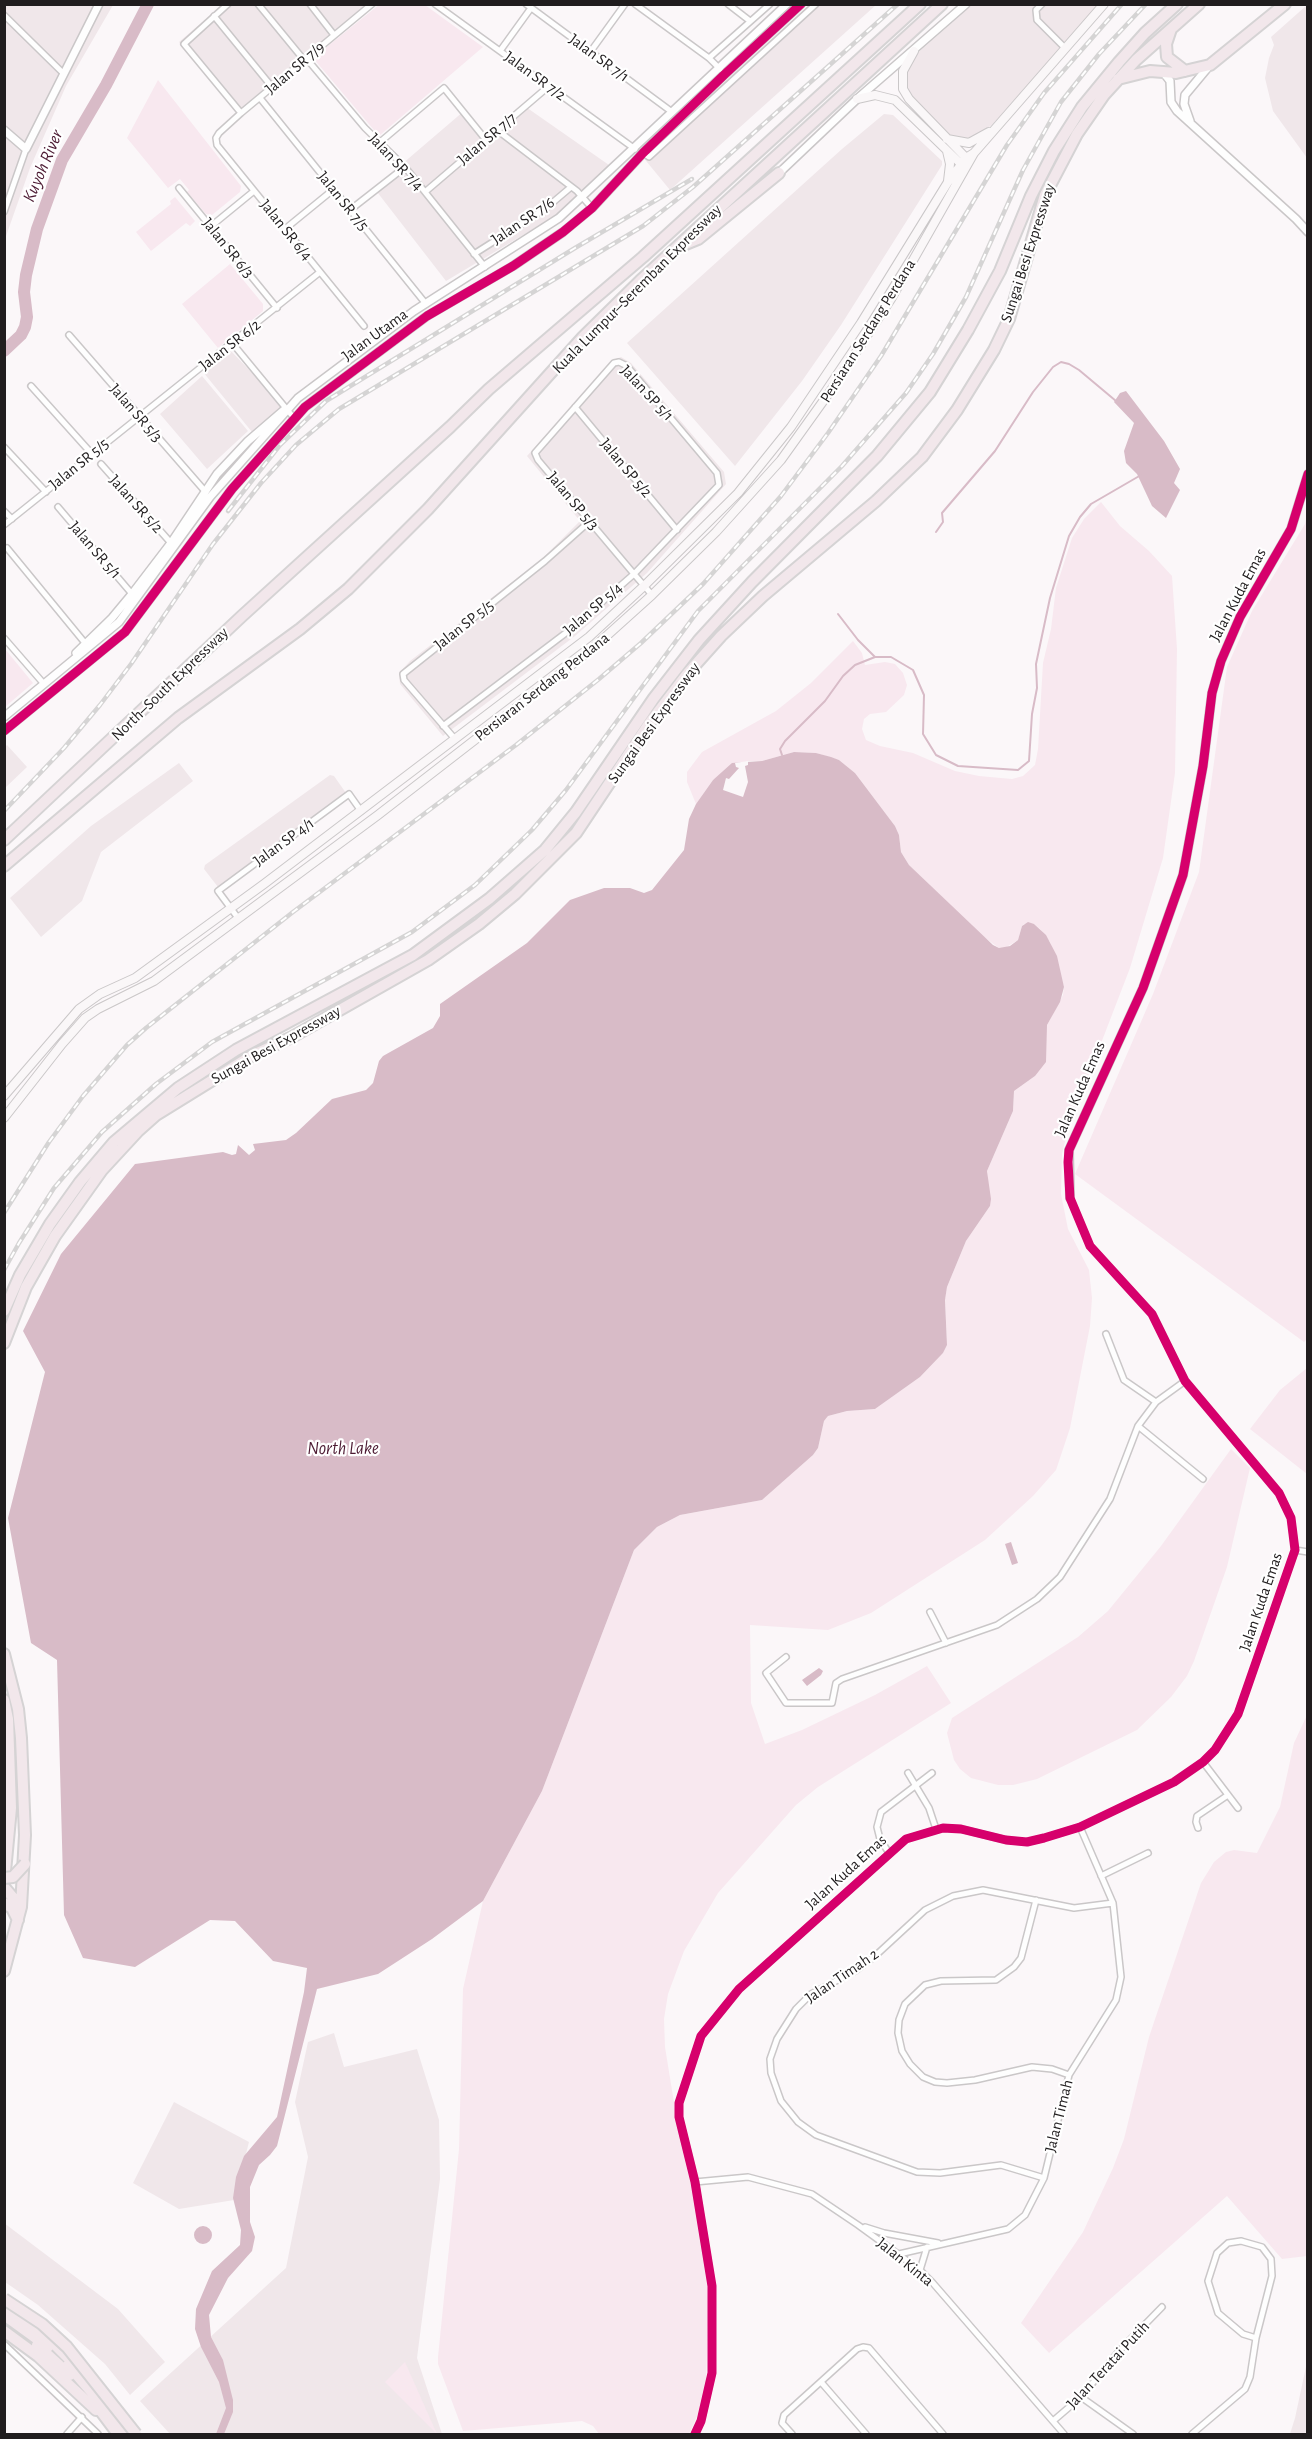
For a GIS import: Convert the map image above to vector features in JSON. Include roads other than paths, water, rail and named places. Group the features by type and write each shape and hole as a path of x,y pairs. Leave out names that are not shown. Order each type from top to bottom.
{"highway":[{"name":"Kuala Lumpur–Seremban Expressway","path":"337,530 505,374 643,257 920,4"},
{"name":"Kuala Lumpur–Seremban Expressway","path":"348,590 428,509 583,337 673,250 942,4"},
{"name":"Sungai Besi Expressway","path":"4,1311 44,1234 80,1182 114,1143 178,1088 236,1050 412,956 504,887 545,850 576,812 661,689 699,640 752,582 876,456 930,392 968,330 1000,271 1028,203 1054,151 1082,107 1145,33 1177,4"},
{"name":"Sungai Besi Expressway","path":"4,1343 27,1287 55,1236 102,1170 138,1131 156,1115 242,1061 292,1037 428,960 515,894 576,833 648,725 687,674 721,636 763,596 876,501 922,457 957,410 994,350 1009,319 1045,195 1054,175 1089,116 1118,79 1172,26 1199,4"},
{"path":"1118,79 1150,71 1185,71 1210,65 1285,4"},
{"path":"1172,26 1166,44 1167,57 1185,71"},
{"path":"673,250 698,239 779,173"},
{"name":"North–South Expressway","path":"4,840 337,530"},
{"name":"North–South Expressway","path":"4,866 178,718 300,629 348,590"},
{"path":"4,1654 18,1710 23,1764 25,1863 21,1907 4,1971"},
{"path":"4,1700 8,1719 11,1808 4,1880 13,1877 25,1863"},
{"path":"4,1887 21,1907"},
{"path":"4,1903 12,1908 18,1921"},
{"path":"4,2299 42,2324 67,2347 138,2434"},
{"path":"4,2306 36,2327 57,2346 138,2434"},
{"path":"4,2315 31,2333 62,2360 128,2434"},
{"path":"7,2327 100,2414 118,2434"}],"main road":[{"name":"Persiaran Serdang Perdana","path":"4,1096 79,1009 100,994 135,978 231,908 589,637 745,486 806,406 948,182 1104,4"},
{"path":"914,51 903,70 903,89 909,99 966,163"},
{"path":"857,99 882,95 896,100 946,149 966,163"},
{"path":"946,138 969,143 993,131"},
{"path":"946,149 950,164 948,182"},
{"name":"Persiaran Serdang Perdana","path":"4,1118 85,1018 98,1009 145,987 238,918 592,649 652,595 737,510 781,460 829,394 891,299 966,163"},
{"path":"880,292 891,299"},
{"path":"408,775 415,785"}],"street":[{"path":"4,212 26,149 99,4"},
{"path":"228,4 184,44 240,113"},
{"name":"Jalan SR 7/4","path":"258,4 379,143 405,167 485,267"},
{"path":"310,4 334,35"},
{"name":"Jalan SR 7/2","path":"435,4 635,149"},
{"path":"591,51 625,4"},
{"path":"635,4 709,58 725,74"},
{"path":"728,4 750,21"},
{"path":"709,58 770,4"},
{"name":"Jalan Utama","path":"4,717 119,622 210,498 287,409 327,375 426,304 549,226 583,198 718,67 787,4"},
{"name":"Jalan Utama","path":"4,731 125,632 232,489 294,418 395,338 469,290 513,266 563,232 592,208 725,74 801,4"},
{"path":"646,155 816,4"},
{"path":"779,173 857,99 966,4"},
{"path":"1042,4 1036,10 1037,20 1064,47"},
{"name":"Jalan SR 7/9","path":"219,132 368,6"},
{"path":"500,51 529,6"},
{"name":"Jalan SR 7/1","path":"529,6 672,112"},
{"path":"795,11 802,18"},
{"path":"4,15 64,74"},
{"path":"214,16 272,87"},
{"path":"1191,124 1186,112 1185,95 1210,65"},
{"path":"1171,91 1178,77 1185,71"},
{"path":"1163,72 1170,81 1171,102 1191,124 1308,232"},
{"name":"Jalan SR 7/7","path":"425,192 549,86"},
{"path":"379,143 442,89 445,89 486,140"},
{"name":"Jalan SR 7/5","path":"260,98 426,304"},
{"path":"4,130 26,149"},
{"path":"497,130 571,187 592,208"},
{"name":"Jalan SR 6/4","path":"219,132 216,138 217,145 364,326"},
{"path":"4,142 10,136"},
{"path":"350,210 405,167"},
{"name":"Jalan SR 7/6","path":"474,254 545,208 571,187"},
{"name":"Jalan SR 6/3","path":"179,188 277,308"},
{"path":"285,230 334,189"},
{"path":"210,227 254,191"},
{"name":"Jalan SR 6/2","path":"138,417 233,344 320,272"},
{"name":"Jalan SR 5/3","path":"69,335 138,417 204,490"},
{"path":"233,344 294,418"},
{"name":"Jalan SP 5/1","path":"575,407 614,363 623,363 717,473"},
{"path":"31,386 92,454"},
{"name":"Jalan SP 5/3","path":"575,407 535,453 538,460 652,595"},
{"name":"Jalan SP 5/2","path":"575,407 677,530"},
{"path":"64,667 132,594 171,543 204,490 248,441 287,409"},
{"name":"Jalan SR 5/5","path":"4,525 138,417"},
{"path":"4,447 46,492"},
{"name":"Jalan SR 5/2","path":"100,464 171,543"},
{"name":"Jalan SP 5/4","path":"443,726 570,629 634,574 716,490 719,481 717,473"},
{"name":"Jalan Kuda Emas","path":"695,2434 701,2421 711,2373 712,2286 695,2182 679,2110 701,2036 739,1989 906,1839 936,1829 961,1829 1006,1840 1027,1842 1080,1827 1174,1782 1203,1762 1215,1750 1238,1714 1295,1550 1291,1518 1279,1493 1185,1381 1152,1314 1090,1246 1070,1198 1069,1150 1143,988 1183,875 1203,766 1212,693 1221,661 1240,616 1291,528 1308,474"},
{"name":"Jalan SR 5/1","path":"57,507 132,594"},
{"path":"4,511 12,519"},
{"name":"Jalan SP 5/5","path":"454,740 404,680 403,674 545,561 590,521"},
{"path":"7,548 85,643"},
{"path":"4,638 44,684"},
{"name":"Jalan SP 4/1","path":"231,908 218,891 349,794 361,811"},
{"path":"231,908 238,918"},
{"path":"1106,1334 1124,1380 1156,1402"},
{"path":"786,1657 766,1673 786,1703 832,1703 836,1683 842,1679 997,1624 1037,1599 1060,1577 1110,1499 1138,1426 1156,1402 1185,1381"},
{"path":"1138,1426 1203,1479"},
{"path":"1295,1550 1308,1552"},
{"path":"930,1612 946,1643"},
{"path":"1203,1762 1238,1808"},
{"path":"908,1773 929,1808 936,1829"},
{"path":"889,1853 880,1839 877,1827 881,1812 932,1773"},
{"path":"1198,1828 1197,1816 1228,1795"},
{"name":"Jalan Timah","path":"898,2254 1008,2229 1024,2215 1044,2178 1069,2075 1116,2000 1121,1977 1113,1903 1080,1827"},
{"path":"1101,1876 1148,1853"},
{"name":"Jalan Timah 2","path":"1044,2178 1001,2165 940,2173 917,2172 816,2135 798,2122 781,2100 771,2073 770,2058 777,2039 796,2009 811,1994 855,1971 874,1957 925,1910 953,1896 983,1890 1074,1908 1113,1903"},
{"path":"1036,1900 1021,1958 1014,1967 996,1980 941,1981 926,1985 905,2004 899,2020 898,2033 902,2051 910,2064 923,2077 934,2082 947,2084 975,2080 1032,2067 1052,2069 1069,2075"},
{"name":"Jalan Kinta","path":"695,2182 748,2177 812,2194 858,2225 920,2270 1064,2434"},
{"path":"858,2225 884,2233 942,2244"},
{"path":"1192,2434 1245,2389 1250,2378 1256,2337 1272,2276 1271,2259 1262,2247 1241,2241 1228,2243 1217,2253 1208,2281 1218,2313 1243,2334 1256,2337"},
{"path":"920,2270 927,2247"},
{"name":"Jalan Teratai Putih","path":"1053,2421 1081,2397 1119,2351 1162,2307"},
{"path":"4,2344 98,2434"},
{"path":"792,2434 782,2423 784,2415 857,2349 868,2348 943,2434"},
{"path":"821,2382 866,2434"},
{"path":"1081,2397 1133,2434"},
{"path":"67,2434 82,2417"}],"water":[{"path":"1126,391 1164,441 1180,469 1174,483 1180,490 1166,518 1152,506 1137,474 1126,463 1124,451 1134,423 1114,402 1120,393"},
{"name":"North Lake","path":"794,752 816,753 831,757 839,760 855,773 895,826 899,835 901,852 909,865 993,945 999,948 1010,946 1018,940 1022,926 1028,922 1034,924 1046,935 1057,956 1064,987 1060,1002 1047,1025 1046,1062 1035,1076 1014,1091 1013,1111 987,1171 990,1206 966,1241 947,1287 945,1300 947,1345 943,1353 920,1377 875,1409 847,1411 828,1416 824,1421 818,1448 813,1455 762,1500 680,1515 657,1527 634,1550 542,1791 483,1901 432,1939 378,1974 317,1989 277,2146 259,2165 250,2187 250,2222 255,2237 252,2251 228,2278 209,2315 211,2337 223,2360 233,2400 233,2412 224,2434 216,2434 226,2408 219,2382 201,2347 195,2329 196,2309 212,2271 240,2245 241,2230 233,2198 236,2177 244,2156 277,2117 307,1968 273,1961 235,1921 210,1920 135,1967 83,1958 64,1915 57,1660 31,1643 8,1518 45,1372 23,1331 61,1254 135,1164 223,1152 232,1155 236,1154 238,1145 249,1155 255,1150 253,1144 286,1140 332,1099 366,1090 373,1083 379,1061 383,1056 433,1028 440,1016 440,1004 527,943 570,900 604,888 630,888 644,893 652,890 684,850 689,819 696,804 713,780 732,763 762,761"},
{"path":"1011,1542 1018,1563 1012,1565 1005,1544"},
{"path":"819,1668 823,1671 821,1675 807,1686 802,1680"},
{"path":"199,2226 207,2226 212,2231 210,2242 199,2244 194,2239 194,2231"}],"waterway":[{"name":"Kuyoh River","path":"4,351 21,335 25,327 27,317 24,292 26,275 37,229 62,160 106,85 148,4"},
{"path":"936,532 943,522 942,513 995,451 1033,392 1053,367 1061,362 1069,364 1116,401"},
{"path":"782,755 780,749 785,741 825,701 843,676 855,665 875,657 891,657 913,670 924,695 923,734 936,755 958,766 1018,770 1029,761 1032,714 1037,688 1036,664 1050,598 1069,536 1091,504 1141,475"},
{"path":"838,614 875,657"}],"railway":[{"path":"4,811 64,748 100,705 131,664 213,544 261,483 296,445 339,409 643,226 693,187 898,4"},
{"path":"4,1213 49,1142 83,1096 127,1045 293,912 516,745 599,679 703,584 781,496 828,433 881,356 1007,145 1044,93 1122,4"},
{"path":"4,1270 54,1188 102,1132 156,1084 212,1042 412,932 475,885 532,830 566,790 698,611 842,466 906,393 933,354 966,297 1023,170 1061,102 1099,54 1146,4"},
{"path":"228,511 280,445 326,401 692,179"}]}
